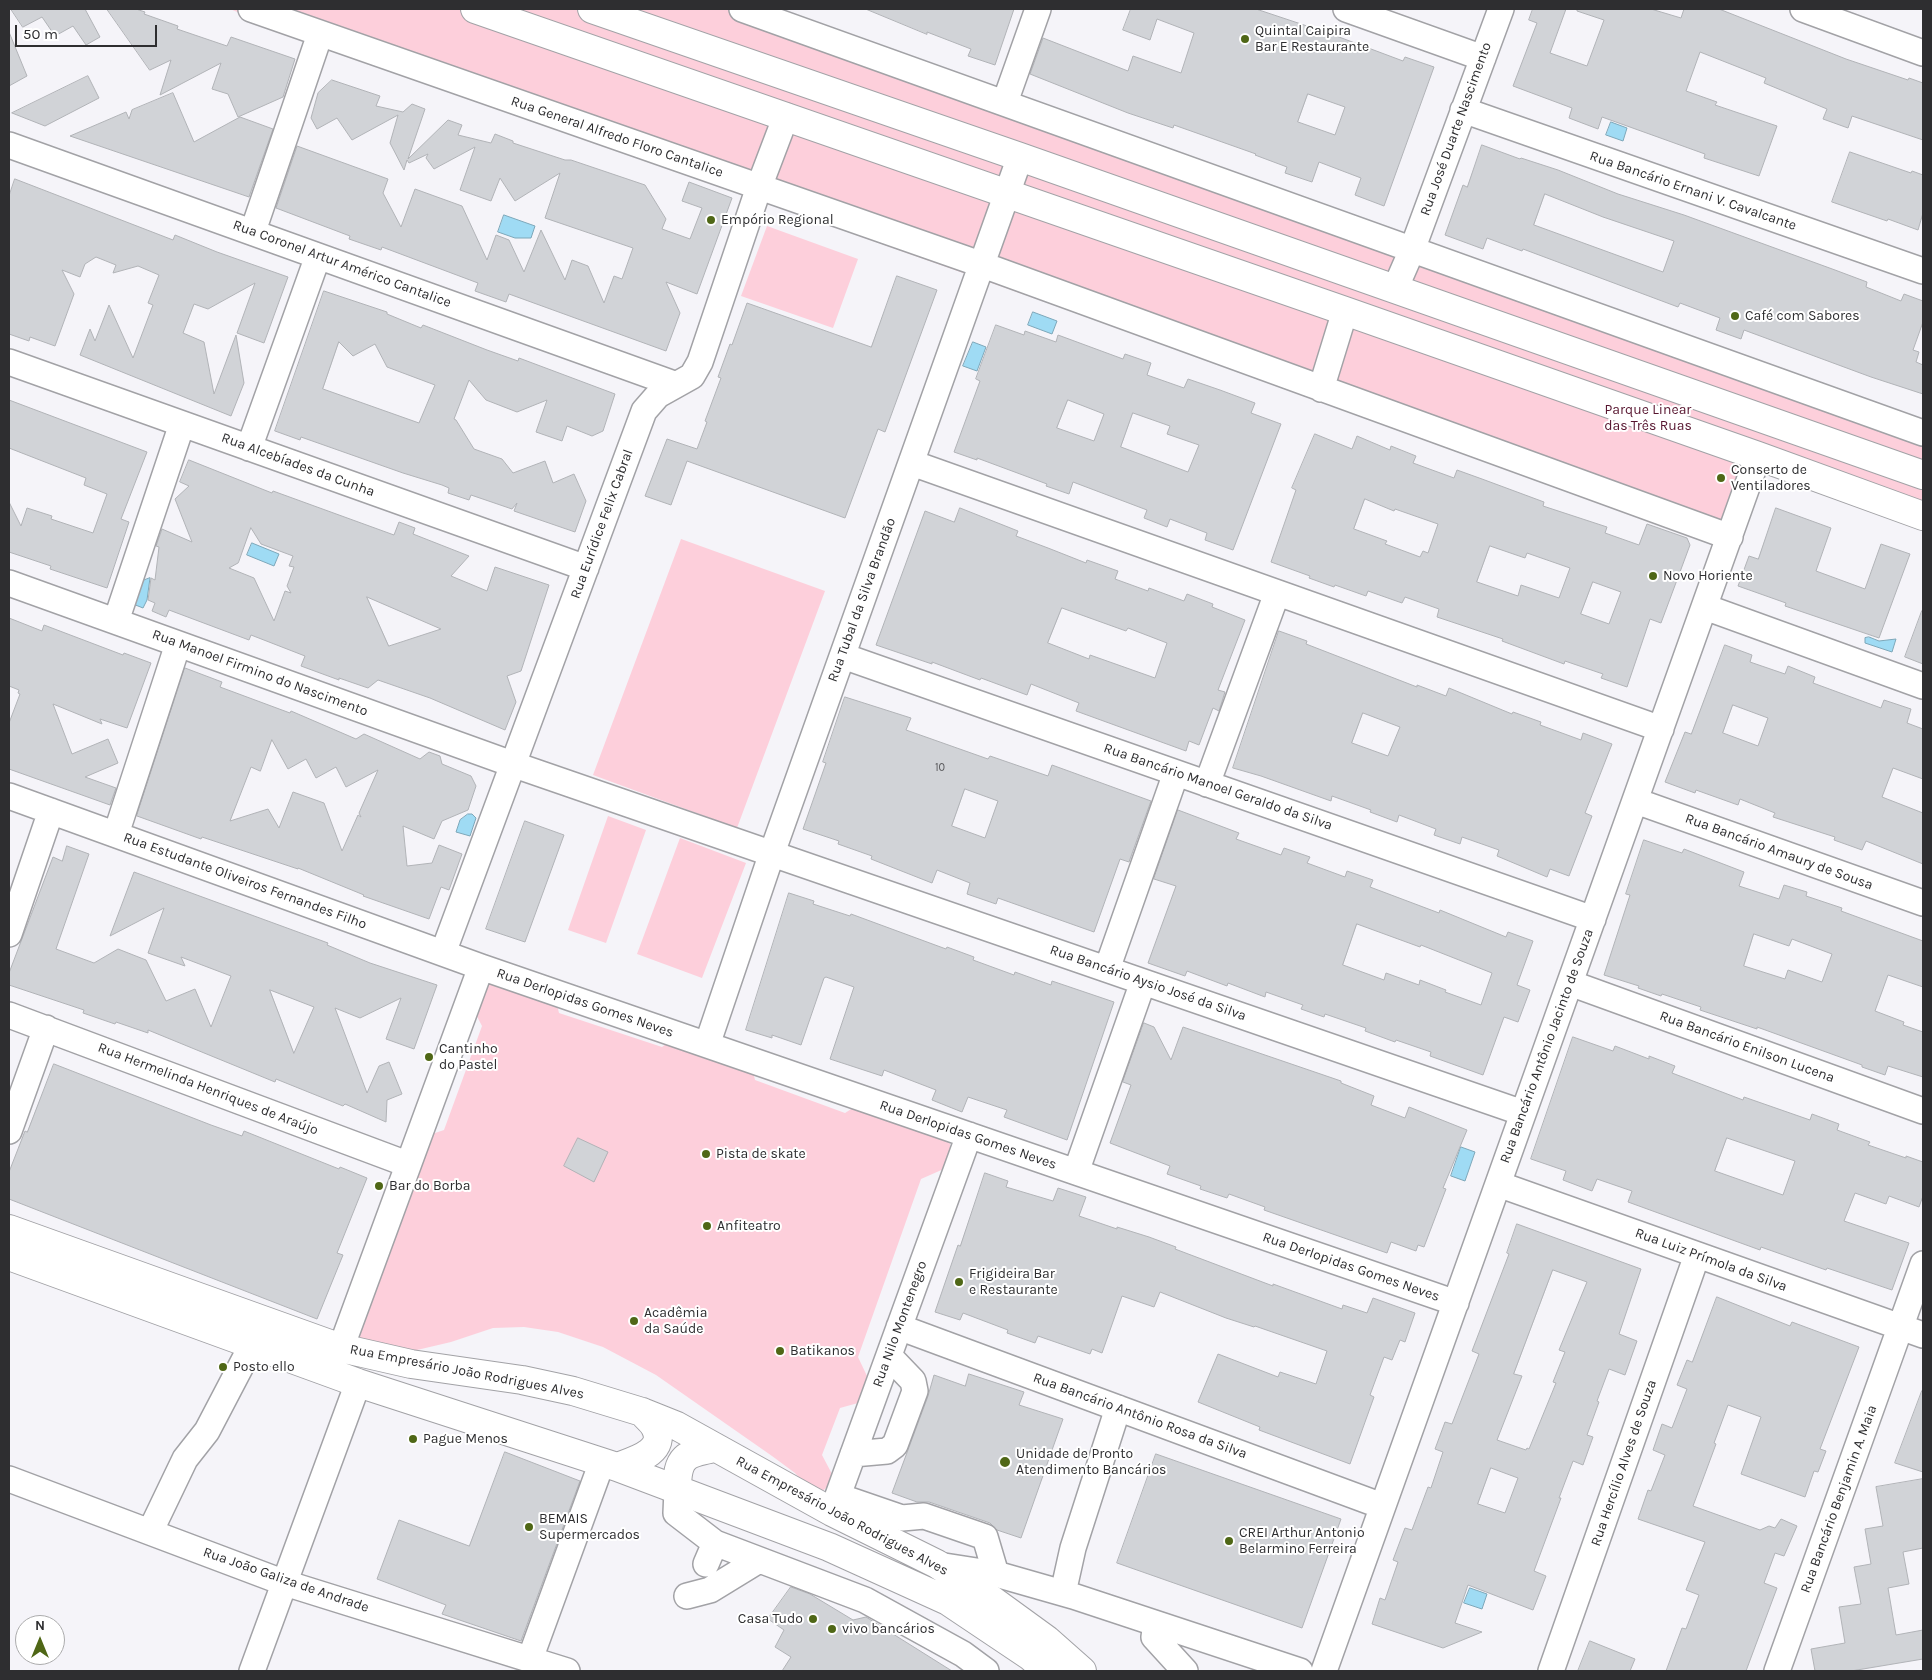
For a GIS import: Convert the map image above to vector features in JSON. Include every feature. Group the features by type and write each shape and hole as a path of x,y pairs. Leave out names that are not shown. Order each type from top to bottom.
{"main road":[{"path":"475,9 1346,311 1923,516"},
{"path":"592,9 1020,157 1923,475"},
{"name":"Rua Bancário Antônio Jacinto de Souza","path":"1758,456 1771,421"},
{"name":"Rua Empresário João Rodrigues Alves","path":"9,1229 341,1348 411,1364 522,1380 573,1391 642,1412 686,1430 716,1448 835,1504 937,1564 1046,1640 1082,1671"},
{"name":"Rua Empresário João Rodrigues Alves","path":"9,1256 358,1383 610,1464 829,1547 948,1602 1030,1656 1047,1671"},
{"path":"610,1464 648,1455 656,1443 655,1428 642,1412"},
{"path":"677,1490 677,1476 680,1463 695,1451 716,1448"}],"street":[{"name":"Rua General Alfredo Floro Cantalice","path":"251,9 983,265 1730,537"},
{"path":"742,9 1923,433"},
{"path":"1005,102 1038,9"},
{"path":"1346,9 1483,58"},
{"name":"Rua José Duarte Nascimento","path":"1396,289 1501,9"},
{"path":"1803,9 1923,54"},
{"path":"253,231 320,34"},
{"name":"Rua Bancário Ernani V. Cavalcante","path":"1464,110 1923,272"},
{"name":"Rua Eurídice Felix Cabral","path":"443,953 644,411 658,395 674,384 692,376 700,362 759,187 786,116"},
{"name":"Rua Coronel Artur Américo Cantalice","path":"9,145 253,231 674,384"},
{"name":"Rua Tubal da Silva Brandão","path":"707,1045 772,853 1020,157"},
{"path":"249,448 318,256"},
{"path":"1321,389 1346,311"},
{"name":"Rua Alcebíades da Cunha","path":"9,362 586,568"},
{"path":"116,621 182,424"},
{"name":"Rua Bancário Antônio Jacinto de Souza","path":"1324,1671 1758,456"},
{"path":"912,463 1661,730"},
{"name":"Rua Manoel Firmino do Nascimento","path":"9,583 512,764 772,853"},
{"path":"1207,784 1277,593"},
{"path":"1705,607 1923,686"},
{"path":"116,834 178,644"},
{"name":"Rua Bancário Manoel Geraldo da Silva","path":"843,656 1593,919"},
{"path":"1107,969 1176,773"},
{"name":"Rua Estudante Oliveiros Fernandes Filho","path":"9,796 481,967"},
{"name":"Rua Bancário Amaury de Sousa","path":"1636,801 1923,903"},
{"path":"9,934 51,811"},
{"name":"Rua Bancário Aysio José da Silva","path":"772,853 1523,1113"},
{"path":"341,1348 407,1164 481,967"},
{"name":"Rua Derlopidas Gomes Neves","path":"481,967 1456,1304"},
{"path":"1076,1172 1143,982"},
{"name":"Rua Bancário Enilson Lucena","path":"1570,983 1923,1111"},
{"name":"Rua Hermelinda Henriques de Araújo","path":"9,1015 407,1164"},
{"path":"9,1131 46,1028"},
{"name":"Rua Nilo Montenegro","path":"835,1504 969,1135"},
{"name":"Rua Luiz Prímola da Silva","path":"1498,1184 1912,1331"},
{"name":"Rua Hercílio Alves de Souza","path":"1551,1671 1697,1255"},
{"name":"Rua Bancário Benjamin A. Maia","path":"1777,1671 1912,1331 1923,1264"},
{"name":"Rua Bancário Antônio Rosa da Silva","path":"899,1327 1382,1506"},
{"path":"150,1532 185,1459 207,1431 252,1345"},
{"path":"853,1454 887,1451 896,1445 915,1391 913,1381 888,1356"},
{"path":"252,1671 358,1383"},
{"path":"1063,1593 1073,1548 1118,1408"},
{"path":"530,1660 610,1464"},
{"name":"Rua João Galiza de Andrade","path":"9,1479 285,1583 567,1671"},
{"path":"677,1490 676,1513 711,1554 759,1560 865,1600 963,1654 986,1671"},
{"path":"835,1504 902,1518 924,1516 985,1537 996,1574"},
{"path":"687,1596 710,1590 759,1560"},
{"path":"937,1564 996,1574 1063,1593 1300,1671"},
{"path":"1161,1626 1155,1630 1154,1637 1186,1671"}],"green space":[{"name":"Parque Linear das Três Ruas","path":"230,9 748,9 1923,420 1923,524 1742,460 1714,539 306,40"},
{"path":"767,226 858,259 833,328 741,296"},
{"path":"681,539 825,591 737,828 593,775"},
{"path":"608,816 646,830 606,943 568,930"},
{"path":"680,838 746,863 702,978 637,954"},
{"path":"488,974 555,997 559,1013 662,1047 674,1038 752,1067 755,1080 845,1113 859,1104 949,1141 951,1148 946,1168 921,1179 858,1357 867,1376 858,1403 840,1408 822,1455 832,1474 828,1486 819,1494 772,1456 656,1375 603,1347 558,1332 524,1327 493,1328 451,1342 417,1350 396,1351 352,1343 426,1136 444,1130 482,1026 472,1007"}],"water":[{"path":"1611,122 1627,128 1623,141 1606,135"},
{"path":"504,215 535,226 531,238 515,238 498,232"},
{"path":"1033,312 1057,321 1052,334 1028,325"},
{"path":"973,342 986,347 977,371 963,366"},
{"path":"252,543 279,554 274,566 247,555"},
{"path":"150,578 147,600 143,608 133,604 142,581"},
{"path":"1869,637 1879,641 1896,639 1892,652 1865,643 1865,638"},
{"path":"468,814 472,814 476,818 470,836 456,832 460,820"},
{"path":"1461,1147 1475,1152 1465,1181 1451,1176"},
{"path":"1470,1588 1487,1594 1482,1609 1464,1603"}],"building":[{"path":"11,9 85,9 100,37 86,45 73,26 55,36 42,17 23,27"},
{"path":"107,9 136,9 145,12 144,14 178,26 177,29 227,46 231,37 295,59 283,97 238,117 228,94 212,89 221,63 160,95 171,60 150,70"},
{"path":"866,9 1014,9 995,65 968,56 971,49 927,32 927,34"},
{"path":"1131,9 1256,9 1403,61 1405,57 1434,67 1384,206 1355,195 1361,178 1319,162 1312,182 1285,173 1287,167 1256,154 1174,125 1173,128 1128,113 1030,74 1043,38 1128,71 1133,56 1181,73 1194,33 1157,19 1150,40 1123,30","holes":["1308,94 1345,107 1335,135 1298,122"]},
{"path":"1533,9 1566,9 1550,53 1587,66 1604,20 1577,11 1577,9 1651,9 1681,18 1684,9 1719,9 1846,59 1908,80 1909,78 1923,83 1923,140 1852,116 1848,128 1823,119 1827,109 1764,83 1766,78 1700,52 1686,91 1717,102 1715,105 1777,126 1759,176 1704,158 1705,154 1602,117 1598,129 1569,118 1572,108 1513,86 1537,23 1529,20"},
{"path":"9,32 27,76 9,86"},
{"path":"88,76 99,98 45,126 12,113"},
{"path":"332,80 380,96 376,106 403,112 412,104 425,109 408,159 448,120 462,125 458,135 491,143 495,134 513,141 513,143 645,185 666,219 662,229 690,239 702,208 682,201 689,182 732,198 697,294 666,282 680,313 666,351 509,294 506,302 475,291 478,283 382,247 381,250 349,239 350,236 276,208 297,146 388,179 383,193 401,227 415,189 462,206 487,260 496,235 509,240 524,272 541,230 565,280 572,260 588,266 604,303 614,276 622,279 633,248 545,218 560,173 515,201 500,178 491,201 460,190 475,147 434,169 426,158 428,154 409,163 407,160 404,170 390,143 398,115 352,140 337,118 317,129 311,118 318,93"},
{"path":"173,93 194,142 240,117 273,129 249,197 70,136 126,112 129,119 132,110"},
{"path":"1482,145 1558,170 1618,194 1684,215 1835,270 1867,282 1866,287 1901,301 1904,294 1923,301 1923,322 1913,350 1919,352 1916,362 1923,365 1923,394 1744,330 1741,339 1716,330 1720,318 1680,303 1678,307 1523,249 1522,251 1487,238 1483,249 1445,235 1463,185 1467,187","holes":["1545,194 1603,217 1674,241 1663,272 1534,225"]},
{"path":"1850,152 1911,173 1912,171 1923,175 1923,213 1918,230 1832,202"},
{"path":"15,179 173,240 175,235 288,277 264,343 237,333 255,283 208,309 194,304 183,333 204,342 214,394 236,335 244,383 231,416 80,355 90,329 95,341 109,305 133,358 153,305 148,303 159,275 138,266 113,273 116,265 96,257 85,264 80,277 62,270 74,294 55,346 30,337 29,341 9,334 9,196"},
{"path":"897,276 937,290 885,432 878,429 845,518 687,461 671,505 645,496 667,439 697,449 721,378 718,377 747,303 871,347"},
{"path":"324,291 387,312 387,314 421,328 423,325 487,350 518,361 519,358 615,394 603,431 592,436 567,426 562,441 536,432 547,400 517,412 486,400 469,380 454,419 474,449 502,459 513,473 545,461 553,483 574,474 586,501 575,532 514,511 517,503 512,509 471,495 469,500 448,493 449,488 442,485 301,437 300,440 275,431","holes":["339,342 353,356 375,344 387,367 435,385 419,423 323,389"]},
{"path":"996,325 1024,335 1025,331 1056,342 1058,335 1123,359 1125,354 1151,363 1147,375 1184,388 1188,379 1255,403 1251,413 1281,424 1233,550 1205,540 1207,533 1170,519 1167,527 1144,518 1147,510 1073,482 1069,494 977,458 977,460 954,452 980,381 976,379","holes":["1068,400 1104,414 1094,441 1057,428","1133,413 1170,426 1167,434 1199,445 1188,472 1121,447"]},
{"path":"9,400 147,452 121,519 129,522 107,588 50,569 51,566 9,552 9,502 21,526 27,508 52,516 51,519 93,533 107,494 84,485 86,478 9,448"},
{"path":"1315,434 1352,449 1357,436 1390,450 1391,446 1416,456 1413,463 1454,478 1457,470 1544,502 1543,506 1607,527 1605,533 1639,545 1647,524 1687,538 1690,545 1661,623 1650,619 1627,687 1601,678 1603,674 1565,661 1564,664 1502,641 1503,639 1437,617 1439,609 1405,597 1402,603 1368,591 1366,596 1335,585 1334,587 1271,562 1296,490 1292,488","holes":["1365,499 1394,511 1395,509 1438,524 1428,553 1423,551 1420,557 1385,544 1387,541 1354,529","1490,546 1525,558 1527,553 1570,568 1559,598 1521,585 1518,596 1477,582","1593,582 1621,592 1609,624 1581,614"]},
{"path":"189,460 272,493 273,491 394,535 399,522 415,528 413,534 469,556 451,576 487,591 495,567 549,585 521,671 507,676 516,702 505,730 430,698 378,680 368,688 301,666 305,656 251,635 249,640 169,610 166,617 152,611 155,603 148,600 151,578 155,580 159,547 156,546 162,529 192,542 175,499 189,486 180,482","holes":["251,528 261,544 293,556 289,566 294,567 287,586 291,593 285,591 274,621 254,578 229,568 238,563","367,597 441,629 389,646"]},
{"path":"960,508 1018,531 1016,536 1086,563 1087,560 1118,571 1115,579 1148,591 1149,588 1184,601 1187,594 1213,604 1212,607 1245,620 1218,690 1225,692 1219,711 1213,708 1199,745 1189,741 1186,751 1076,711 1079,703 1031,684 1027,695 981,678 980,680 932,662 932,664 876,645 925,511 954,522","holes":["1062,608 1126,631 1128,628 1167,643 1155,678 1090,655 1089,659 1048,643"]},
{"path":"1776,508 1831,528 1816,571 1865,589 1881,544 1910,554 1879,638 1785,606 1786,603 1738,586 1749,556 1758,559"},
{"path":"1923,612 1923,664 1905,657"},
{"path":"9,618 42,631 44,625 123,655 124,653 151,663 127,728 100,719 102,724 53,704 72,754 108,739 118,763 85,777 116,788 110,805 9,769 9,723 20,694 18,693 19,690 9,686"},
{"path":"1279,631 1307,641 1306,644 1417,687 1417,685 1446,696 1449,688 1512,714 1513,712 1541,722 1540,725 1581,740 1583,733 1612,744 1585,813 1592,816 1569,876 1550,869 1547,877 1497,856 1499,850 1462,837 1460,844 1434,835 1436,829 1399,815 1397,822 1332,796 1331,801 1233,768","holes":["1363,713 1400,727 1388,756 1352,743"]},
{"path":"1725,645 1752,655 1750,662 1785,674 1788,666 1815,677 1813,683 1881,708 1884,700 1911,709 1907,723 1923,729 1923,779 1893,768 1882,797 1923,813 1923,864 1866,841 1862,850 1834,840 1835,837 1773,817 1775,813 1740,799 1738,805 1696,790 1695,793 1665,782 1685,732 1691,734","holes":["1733,705 1768,718 1758,746 1723,733"]},
{"path":"185,668 222,682 220,687 290,713 291,711 356,739 364,734 420,759 429,752 440,756 442,764 471,776 476,786 468,810 442,821 434,839 403,826 407,866 432,863 439,845 462,854 449,890 441,887 429,919 363,896 298,868 202,837 201,839 137,816","holes":["272,740 288,769 306,759 316,778 336,767 346,787 378,770 359,813 361,817 358,815 342,851 324,803 293,792 279,828 268,809 230,821 251,767 260,771"]},
{"path":"845,697 911,718 906,730 988,759 990,756 1048,776 1052,765 1151,801 1129,862 1120,859 1094,932 998,898 996,904 967,894 970,883 937,870 932,883 871,859 872,856 838,844 839,841 803,829 826,763 823,762","holes":["965,789 998,801 985,838 952,826"]},
{"path":"1178,810 1239,833 1236,839 1281,855 1284,848 1310,857 1307,863 1345,877 1347,871 1373,880 1370,887 1439,913 1440,910 1506,937 1508,932 1533,941 1517,985 1530,990 1518,1022 1504,1017 1483,1075 1430,1056 1431,1052 1365,1031 1366,1028 1325,1014 1324,1017 1301,1009 1303,1005 1266,992 1265,997 1228,983 1227,986 1187,971 1185,976 1148,963 1176,886 1154,879","holes":["1357,924 1420,947 1421,945 1492,973 1481,1005 1445,992 1446,990 1420,980 1419,985 1386,973 1384,980 1343,965"]},
{"path":"525,821 564,835 525,942 486,929"},
{"path":"1644,840 1682,853 1684,849 1744,872 1739,886 1779,899 1784,885 1807,892 1806,896 1842,908 1841,911 1923,941 1923,987 1888,975 1875,1011 1904,1022 1903,1025 1923,1032 1923,1077 1888,1066 1885,1075 1757,1027 1757,1029 1700,1010 1701,1007 1662,994 1661,996 1638,988 1639,986 1604,975 1630,895 1626,894","holes":["1754,934 1789,946 1792,939 1832,954 1822,982 1788,970 1785,979 1744,966"]},
{"path":"67,846 89,854 56,949 94,963 118,949 146,960 166,1001 195,989 211,1027 231,976 181,957 185,966 148,953 164,908 110,936 134,872 328,943 327,945 370,963 437,985 414,1049 386,1039 401,998 360,1018 335,1008 367,1093 379,1066 389,1062 402,1094 387,1100 386,1122 345,1104 343,1106 276,1079 275,1082 148,1030 148,1033 116,1022 115,1024 83,1013 84,1010 9,985 9,973 53,857 62,861","holes":["270,990 314,1007 294,1053"]},
{"path":"789,893 814,901 813,904 850,916 851,914 946,949 947,947 974,957 973,960 1014,975 1015,972 1051,985 1052,981 1114,1002 1067,1140 1004,1117 1007,1110 968,1097 962,1112 932,1100 936,1090 884,1070 882,1076 830,1059 854,987 826,977 824,978 801,1045 772,1035 772,1038 746,1030"},
{"path":"1144,1023 1154,1027 1171,1060 1183,1027 1341,1081 1341,1083 1374,1096 1371,1105 1405,1118 1409,1107 1467,1130 1443,1188 1446,1189 1424,1247 1418,1245 1416,1251 1391,1242 1387,1253 1264,1210 1265,1207 1229,1194 1227,1198 1200,1189 1201,1186 1167,1174 1170,1166 1110,1143 1131,1085 1123,1082"},
{"path":"1573,1037 1613,1051 1615,1046 1649,1059 1649,1056 1675,1066 1672,1073 1743,1100 1744,1097 1810,1120 1812,1114 1839,1124 1837,1130 1870,1142 1868,1145 1923,1162 1923,1196 1919,1207 1889,1196 1886,1204 1855,1193 1844,1221 1909,1243 1892,1290 1827,1268 1826,1270 1761,1247 1760,1250 1628,1202 1632,1191 1597,1179 1592,1191 1563,1180 1566,1171 1531,1159","holes":["1727,1138 1795,1161 1783,1195 1715,1171"]},
{"path":"54,1064 211,1125 242,1136 244,1131 339,1169 340,1167 367,1178 337,1253 343,1255 317,1319 9,1199 9,1172"},
{"path":"578,1138 608,1152 594,1182 564,1166"},
{"path":"985,1173 1008,1181 1006,1187 1053,1201 1058,1188 1086,1197 1079,1216 1117,1229 1117,1227 1149,1237 1176,1247 1175,1249 1273,1286 1273,1284 1342,1309 1343,1305 1367,1313 1373,1298 1415,1313 1405,1342 1400,1340 1392,1360 1384,1357 1370,1395 1374,1397 1350,1464 1259,1430 1260,1427 1198,1402 1218,1354 1278,1377 1280,1372 1316,1384 1327,1351 1226,1318 1160,1292 1154,1307 1122,1296 1102,1353 1092,1349 1090,1354 1038,1336 1035,1343 1007,1333 1008,1330 963,1313 960,1320 935,1312"},
{"path":"1517,1224 1641,1269 1619,1334 1637,1341 1625,1375 1609,1369 1587,1435 1593,1437 1583,1465 1573,1461 1534,1571 1546,1576 1533,1610 1468,1585 1455,1623 1482,1632 1443,1648 1372,1624 1380,1598 1385,1600 1398,1562 1393,1560 1405,1528 1412,1530 1428,1487 1431,1488 1443,1452 1435,1449 1445,1422 1452,1424 1479,1354 1472,1351 1509,1254 1507,1253","holes":["1553,1270 1587,1282 1559,1350 1565,1352 1553,1382 1556,1383 1529,1449 1527,1448 1526,1450 1497,1440 1522,1376 1514,1374","1491,1468 1518,1478 1505,1513 1478,1504"]},
{"path":"1717,1297 1790,1326 1792,1322 1859,1347 1820,1449 1826,1451 1818,1472 1814,1471 1805,1497 1741,1474 1761,1417 1728,1405 1693,1506 1760,1530 1769,1526 1775,1528 1781,1519 1797,1526 1784,1556 1775,1553 1764,1583 1777,1588 1746,1671 1666,1671 1682,1628 1686,1629 1699,1595 1686,1590 1705,1542 1638,1519 1648,1490 1651,1491 1665,1455 1653,1450 1662,1424 1672,1428 1687,1389 1677,1385 1687,1360 1692,1362"},
{"path":"969,1374 1024,1392 1019,1405 1063,1419 1021,1538 997,1530 990,1523 929,1502 917,1502 892,1493 934,1375 965,1386"},
{"path":"1923,1392 1923,1472 1895,1463"},
{"path":"505,1452 580,1481 521,1641 442,1614 446,1605 377,1579 399,1520 469,1546"},
{"name":"CREI Arthur Antonio Belarmino Ferreira","path":"1156,1454 1341,1519 1302,1628 1117,1563"},
{"path":"1923,1479 1923,1548 1903,1552 1909,1584 1888,1588 1896,1635 1923,1630 1923,1659 1851,1671 1815,1671 1811,1649 1845,1643 1839,1607 1861,1604 1854,1567 1871,1564 1865,1529 1883,1526 1876,1487"},
{"name":"vivo bancários","path":"791,1587 810,1594 853,1620 866,1617 952,1671 782,1671 791,1657 775,1647 784,1630 768,1619"},
{"path":"1590,1641 1635,1659 1630,1671 1578,1671"}],"place":[{"name":"Quintal Caipira Bar E Restaurante","path":"1245,39"},
{"name":"Empório Regional","path":"711,220"},
{"name":"Café com Sabores","path":"1735,316"},
{"name":"Conserto de Ventiladores","path":"1721,478"},
{"name":"Novo Horiente","path":"1653,576"},
{"name":"Cantinho do Pastel","path":"429,1057"},
{"name":"Pista de skate","path":"706,1154"},
{"name":"Bar do Borba","path":"379,1186"},
{"name":"Anfiteatro","path":"707,1226"},
{"name":"Frigideira Bar e Restaurante","path":"959,1282"},
{"name":"Acadêmia da Saúde","path":"634,1321"},
{"name":"Batikanos","path":"780,1351"},
{"name":"Posto ello","path":"223,1367"},
{"name":"Pague Menos","path":"413,1439"},
{"name":"Unidade de Pronto Atendimento Bancários","path":"1005,1462"},
{"name":"BEMAIS Supermercados","path":"529,1527"},
{"name":"CREI Arthur Antonio Belarmino Ferreira","path":"1229,1541"},
{"name":"Casa Tudo","path":"813,1619"},
{"name":"vivo bancários","path":"832,1629"}]}
